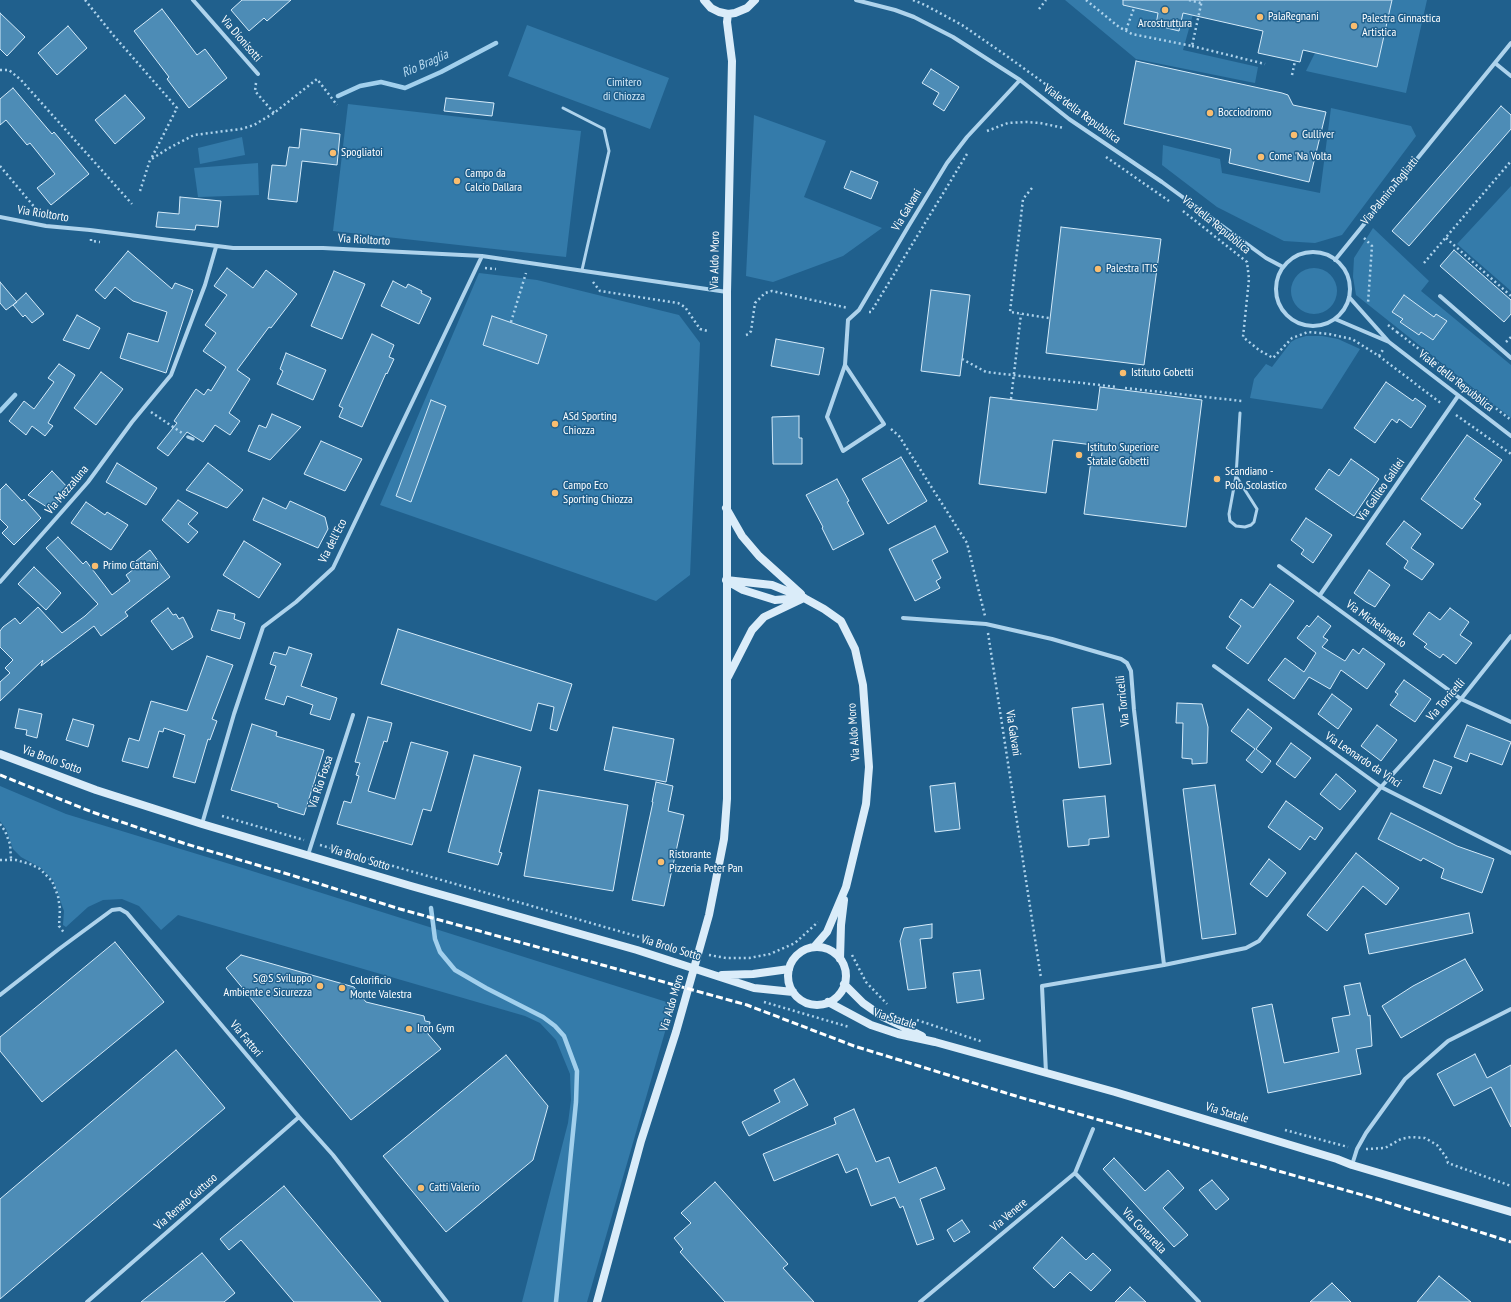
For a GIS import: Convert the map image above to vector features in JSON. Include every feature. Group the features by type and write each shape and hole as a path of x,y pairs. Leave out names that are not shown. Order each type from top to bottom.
{"main road":[{"path":"704,0 711,8 728,14 747,8 755,0"},
{"name":"Via Aldo Moro","path":"597,1302 641,1142 676,1032 709,915 724,839 728,799 726,580 727,292 732,61 727,22 728,14"},
{"name":"Via Aldo Moro","path":"726,508 742,536 760,556 804,598"},
{"path":"726,580 743,590 775,600 804,598"},
{"name":"Via Aldo Moro","path":"726,580 772,585 804,598 824,609 840,621 855,649 863,685 869,767 866,804 846,887 841,925 840,959"},
{"name":"Via Aldo Moro","path":"727,680 752,630 764,617 804,598"},
{"name":"Via Brolo Sotto","path":"0,754 96,790 202,824 636,950 754,988 793,992"},
{"name":"Via Aldo Moro","path":"814,947 827,932 846,887"},
{"path":"814,947 829,949 840,959 845,971 844,984 841,992 835,998 820,1004 805,1002 793,992 788,977 789,969 795,957 807,949 814,947"},
{"name":"Via Brolo Sotto","path":"717,975 763,973 789,969"},
{"name":"Via Statale","path":"844,984 865,1005 883,1017 935,1042"},
{"name":"Via Statale","path":"828,1002 871,1026 898,1034 935,1042 1122,1094 1511,1212"}],"street":[{"name":"Via Dionisotti","path":"193,0 258,74"},
{"name":"Viale della Repubblica","path":"856,0 896,10 953,37 1020,80 1069,119 1162,182 1266,258 1284,267"},
{"name":"Via Palmiro Togliatti","path":"1335,260 1511,43"},
{"path":"1495,63 1511,76"},
{"name":"Via Galvani","path":"884,424 843,451 827,417 845,365 848,320 859,310 947,163 967,137 1020,80"},
{"name":"Via Rioltorto","path":"0,217 46,226 90,230 216,247 323,248 482,256 727,292"},
{"name":"Via Mezzaluna","path":"0,582 88,482 144,407 171,375 205,286 216,247"},
{"path":"1319,253 1335,260 1341,266 1350,286 1349,297 1345,307 1335,319 1328,323 1315,326 1300,324 1289,318 1281,308 1276,294 1277,279 1284,267 1293,258 1304,254 1319,253"},
{"name":"Via dell'Eco","path":"202,824 234,714 263,627 296,602 333,568 482,256"},
{"path":"1440,296 1511,358"},
{"name":"Viale della Repubblica","path":"1349,297 1389,342 1511,436"},
{"name":"Viale della Repubblica","path":"1335,319 1389,342"},
{"path":"845,365 884,424"},
{"name":"Via Galileo Galilei","path":"1320,595 1458,396"},
{"path":"188,436 193,440"},
{"name":"Via Michelangelo","path":"1279,566 1461,699 1511,722"},
{"name":"Via Torricelli","path":"903,618 986,624 1052,639 1121,659 1127,663 1131,671 1134,710 1164,965"},
{"name":"Via Torricelli","path":"1042,986 1164,965 1246,948 1259,941 1381,787 1461,699 1511,636"},
{"name":"Via Leonardo da Vinci","path":"1214,666 1381,787 1511,853"},
{"name":"Via Rio Fossa","path":"308,855 353,715"},
{"name":"Via Fattori","path":"0,995 112,910 120,909 127,913 299,1117 333,1155 447,1302"},
{"path":"1042,986 1046,1074"},
{"path":"1352,1165 1357,1149 1366,1133 1405,1079 1448,1041 1511,1009"},
{"name":"Via Renato Guttuso","path":"88,1302 299,1117"},
{"name":"Via Venere","path":"920,1302 1075,1173 1094,1129"},
{"name":"Via Contarella","path":"1075,1173 1199,1302"}],"lane":[{"path":"563,108 604,129 609,151 582,270"},
{"path":"1236,476 1257,508 1254,522 1245,527 1236,526 1230,521 1236,476 1240,414"}],"path":[{"path":"86,0 114,36 177,108 150,160 140,191"},
{"path":"913,0 962,25 1077,107 1069,119"},
{"path":"1039,9 1046,0"},
{"path":"1086,0 1132,34 1192,46 1265,64"},
{"path":"1189,0 1202,1 1192,46"},
{"path":"1126,30 1134,8"},
{"path":"1292,75 1295,61"},
{"path":"0,70 9,70 21,80 132,204"},
{"path":"258,74 255,91 274,113"},
{"path":"150,160 194,135 241,129 254,125 274,113 317,79 337,105"},
{"path":"984,132 1008,123 1040,123 1063,128 1070,132"},
{"path":"859,310 870,312 971,148"},
{"name":"Via della Repubblica","path":"1102,155 1172,203"},
{"path":"1424,262 1511,160"},
{"path":"0,166 45,220 46,226"},
{"path":"1032,188 1023,199 1010,312 1049,318"},
{"name":"Via della Repubblica","path":"1178,207 1247,262 1249,279 1243,336 1259,350 1273,358 1292,338 1308,332 1329,334 1352,340 1379,356 1449,410 1511,454"},
{"name":"Via Palmiro Togliatti","path":"1368,234 1364,239 1372,246 1367,302 1370,308"},
{"path":"1446,238 1511,296"},
{"path":"476,267 498,269"},
{"path":"519,272 534,274"},
{"path":"511,322 526,273"},
{"path":"587,281 593,282 600,291 678,303 685,307 700,329 708,331"},
{"path":"746,335 751,331 755,303 765,292 772,290 847,308"},
{"path":"1011,399 1021,314"},
{"path":"1385,323 1511,420"},
{"path":"1389,342 1397,332"},
{"path":"962,359 986,372 1117,387"},
{"path":"1125,388 1242,401"},
{"path":"144,407 188,436"},
{"name":"Via Galvani","path":"884,424 900,436 967,543 986,624 1042,986"},
{"path":"0,824 5,831 10,844 12,859"},
{"path":"0,860 12,859 30,864 40,869 52,881 58,896 60,909 59,926 70,941"},
{"path":"761,956 763,973"},
{"path":"762,989 763,1001 850,1028 857,1018"},
{"path":"865,1005 874,992"}],"green space":[{"path":"1065,0 1197,0 1183,50 1258,67 1255,83 1136,59"},
{"path":"1392,0 1427,0 1406,93 1306,71 1315,53 1377,67"},
{"name":"Cimitero di Chiozza","path":"527,25 669,78 650,129 508,76"},
{"name":"Campo da Calcio Dallara","path":"348,104 581,131 566,257 333,231"},
{"path":"1331,108 1411,126 1416,136 1342,235 1315,243 1284,241 1217,207 1162,165 1163,145 1220,159 1222,173 1320,193"},
{"path":"754,115 826,141 804,197 882,228 843,256 773,282 746,276"},
{"path":"242,137 245,155 200,164 198,148"},
{"path":"258,163 259,195 198,197 194,168"},
{"path":"1511,186 1511,291 1457,244"},
{"path":"1373,228 1429,281 1421,291 1511,365 1511,418 1356,295 1353,277 1354,258"},
{"path":"1309,268 1319,268 1327,272 1333,278 1337,286 1337,296 1333,304 1327,310 1319,314 1309,314 1301,310 1295,304 1291,296 1291,286 1295,278 1301,272"},
{"name":"ASd Sporting Chiozza","path":"479,273 537,280 679,315 700,343 690,575 656,601 380,505"},
{"path":"1306,336 1322,336 1338,339 1360,349 1322,409 1250,398 1254,379 1266,364 1272,367 1291,342"},
{"path":"0,786 66,814 233,865 673,1004 587,1302 522,1302 568,1123 571,1100 570,1074 556,1040 540,1023 525,1016 178,915 161,930 139,906 122,899 103,900 88,907 66,927 63,925 64,911 53,880 41,868 21,857 13,849 6,829 0,821"}],"building":[{"path":"242,0 291,0 267,21 264,18 249,31 231,10"},
{"path":"1123,0 1392,0 1377,67 1303,50 1300,62 1258,53 1263,31 1183,13 1179,31 1156,25 1158,13 1123,5"},
{"path":"162,9 197,55 205,49 227,78 189,108 167,79 169,77 134,31"},
{"path":"0,13 25,37 7,56 0,49"},
{"path":"68,26 87,48 57,75 38,53"},
{"path":"1136,61 1282,93 1288,95 1293,105 1326,112 1309,182 1229,163 1231,149 1124,124"},
{"path":"931,69 959,87 944,111 933,104 939,93 922,83"},
{"path":"13,88 52,134 54,132 89,174 51,205 37,188 55,174 30,143 27,145 6,120 0,125 0,99"},
{"path":"125,95 145,118 115,144 95,120"},
{"path":"446,98 494,103 492,116 444,111"},
{"path":"1501,106 1511,115 1511,129 1409,246 1392,231"},
{"path":"301,129 340,134 337,165 302,161 297,202 268,199 272,165 286,166 289,147 299,148"},
{"path":"851,171 878,182 871,199 844,188"},
{"path":"180,197 221,201 218,227 196,225 195,230 156,227 158,212 179,214"},
{"path":"1061,227 1161,239 1144,365 1046,353"},
{"path":"1454,250 1511,300 1511,314 1504,322 1440,266"},
{"path":"128,251 172,289 175,283 193,290 166,373 120,358 128,333 158,342 167,312 133,301 115,287 105,299 95,290"},
{"path":"227,268 253,288 266,270 297,294 271,328 269,327 237,370 250,379 229,413 240,421 230,435 215,425 203,442 187,432 168,456 157,448 177,423 174,421 196,389 204,395 208,389 211,391 226,367 203,351 216,333 205,325 227,295 214,286"},
{"path":"334,271 365,284 342,339 311,326"},
{"path":"393,281 406,288 408,284 422,291 421,293 431,298 419,324 381,306"},
{"path":"0,282 17,302 6,310 0,303"},
{"path":"931,290 970,295 960,376 921,371"},
{"path":"26,293 44,314 32,323 25,315 23,317 13,305"},
{"path":"1404,295 1434,317 1436,314 1447,321 1433,340 1421,332 1419,335 1400,322 1403,319 1392,312"},
{"path":"77,315 100,328 89,349 63,340"},
{"path":"492,316 547,335 538,364 483,345"},
{"path":"372,334 394,345 389,357 394,359 387,374 386,373 362,427 339,417 343,408 339,406"},
{"path":"776,339 824,348 819,375 771,366"},
{"path":"286,353 326,370 313,400 277,384 283,371 280,369"},
{"path":"59,364 75,375 48,423 53,426 45,436 32,426 26,435 9,421 24,401 34,409 54,382 48,378"},
{"path":"101,372 123,389 96,425 74,408"},
{"path":"1386,382 1413,401 1415,398 1426,406 1411,428 1399,419 1397,423 1392,419 1375,443 1354,428"},
{"path":"1100,387 1202,400 1186,527 1084,514 1093,445 1053,440 1046,493 979,484 990,397 1097,410"},
{"path":"431,400 446,406 411,502 396,496"},
{"path":"272,414 301,427 270,460 248,451 259,425 266,428"},
{"path":"799,416 799,438 802,438 802,464 773,464 772,417"},
{"path":"1467,435 1502,460 1474,499 1481,504 1462,529 1421,499"},
{"path":"321,441 362,459 345,491 304,474"},
{"path":"901,457 927,501 888,524 862,479"},
{"path":"1351,459 1379,479 1354,516 1315,489 1329,469 1339,476"},
{"path":"117,463 157,488 146,505 106,482"},
{"path":"208,463 243,490 227,508 186,490"},
{"path":"52,471 70,490 50,509 28,495"},
{"path":"837,479 864,534 833,550 806,495"},
{"path":"6,484 22,501 24,499 41,518 14,545 2,533 8,527 0,519 0,490"},
{"path":"263,498 286,509 290,501 325,517 328,529 318,548 253,520"},
{"path":"178,500 198,513 188,524 198,532 188,543 162,520"},
{"path":"86,502 105,515 107,512 128,525 111,550 71,523"},
{"path":"1306,518 1332,535 1313,563 1301,554 1304,550 1291,540"},
{"path":"1404,521 1421,534 1411,548 1434,564 1422,580 1404,568 1408,561 1386,544"},
{"path":"935,526 948,552 932,560 941,578 936,581 940,588 915,601 889,549"},
{"path":"58,537 83,564 86,561 112,595 130,581 126,575 134,569 131,565 150,550 170,577 125,612 128,616 101,636 94,626 41,666 43,660 0,701 0,682 10,673 5,668 13,660 0,647 0,631 3,627 15,618 20,624 38,607 62,633 98,604 46,548"},
{"path":"244,541 281,564 259,598 223,575"},
{"path":"34,567 61,593 46,610 18,584"},
{"path":"1369,570 1390,585 1375,607 1354,593"},
{"path":"1270,584 1294,601 1248,664 1226,648 1241,626 1229,617 1241,599 1253,608"},
{"path":"168,608 173,615 176,614 179,619 183,617 193,637 172,650 151,621"},
{"path":"1450,608 1469,622 1460,635 1472,643 1456,664 1443,654 1440,658 1424,647 1427,644 1413,634 1429,612 1440,620"},
{"path":"218,610 235,614 234,619 245,623 240,639 211,630"},
{"path":"1318,616 1331,626 1323,637 1328,640 1322,647 1345,661 1353,649 1359,654 1363,648 1385,664 1367,689 1341,670 1330,689 1309,677 1294,699 1268,680 1285,658 1304,672 1316,653 1297,638 1307,625 1309,627"},
{"path":"398,629 572,684 557,731 550,729 554,707 538,703 531,731 381,684"},
{"path":"289,647 312,654 301,686 337,698 330,720 310,714 313,705 287,696 284,705 265,699 276,666 270,664 274,652 286,655"},
{"path":"207,656 233,665 212,719 217,721 210,740 208,739 195,783 173,777 185,735 164,728 163,732 159,731 148,768 122,761 129,738 139,741 151,701 187,711"},
{"path":"1404,680 1431,699 1415,722 1390,705 1398,694 1395,692"},
{"path":"1332,694 1352,709 1338,729 1318,714"},
{"path":"1177,703 1202,704 1208,727 1207,763 1192,764 1192,759 1182,758 1183,723 1176,723"},
{"path":"1103,704 1111,764 1079,768 1072,708"},
{"path":"19,709 42,714 37,738 26,735 27,730 15,728"},
{"path":"1248,709 1272,728 1256,749 1271,761 1262,773 1246,760 1255,749 1231,731"},
{"path":"368,717 392,723 387,742 384,741 368,791 395,799 411,742 448,752 431,811 423,809 412,845 337,824 344,801 351,803 359,776 356,775 360,763 355,762"},
{"path":"73,719 94,725 88,747 66,740"},
{"path":"252,724 277,732 276,736 324,750 304,815 278,807 278,804 231,790"},
{"path":"1377,725 1397,740 1381,761 1361,746"},
{"path":"1467,725 1511,742 1502,765 1470,753 1467,762 1454,757"},
{"path":"613,727 674,739 666,782 604,770"},
{"path":"1291,743 1311,758 1295,778 1276,764"},
{"path":"474,755 521,767 499,852 502,853 498,865 448,852"},
{"path":"1434,760 1452,767 1441,794 1423,787"},
{"path":"1336,774 1356,791 1340,810 1320,794"},
{"path":"656,782 673,786 668,811 684,815 664,906 632,900"},
{"path":"955,783 960,829 935,832 930,786"},
{"path":"1215,785 1236,934 1202,939 1183,789"},
{"path":"539,790 628,805 613,891 524,876"},
{"path":"1105,796 1109,837 1089,839 1089,845 1068,847 1063,800"},
{"path":"1286,801 1323,828 1315,840 1310,836 1300,850 1268,827"},
{"path":"1391,813 1457,846 1494,859 1482,893 1441,878 1444,869 1423,858 1421,861 1378,839"},
{"path":"1356,853 1399,888 1386,905 1363,886 1327,931 1307,915"},
{"path":"1269,859 1286,873 1267,897 1250,884"},
{"path":"1469,913 1473,933 1369,954 1365,934"},
{"path":"932,924 932,938 920,939 926,988 908,990 900,941 904,928"},
{"path":"115,942 164,1002 42,1102 0,1051 0,1037"},
{"path":"241,955 354,987 366,1002 424,1016 425,1021 430,1022 428,1034 441,1049 351,1120 226,968"},
{"path":"1465,959 1483,990 1401,1038 1382,1006 1413,986"},
{"path":"980,970 984,999 957,1003 953,973"},
{"path":"1360,983 1368,1016 1370,1015 1372,1046 1356,1049 1361,1074 1268,1093 1252,1008 1272,1004 1284,1063 1339,1052 1332,1018 1350,1015 1344,986"},
{"path":"176,1050 225,1108 0,1299 0,1199"},
{"path":"1475,1054 1487,1078 1511,1065 1511,1127 1491,1087 1454,1106 1437,1074"},
{"path":"506,1055 548,1106 533,1160 446,1232 383,1156"},
{"path":"794,1079 808,1105 749,1136 742,1122 780,1102 774,1090"},
{"path":"854,1109 876,1162 889,1157 899,1183 936,1167 945,1189 920,1199 934,1239 917,1245 903,1206 900,1208 895,1197 871,1206 857,1168 846,1173 838,1154 774,1181 763,1154 836,1124 834,1118"},
{"path":"1114,1158 1145,1191 1168,1170 1184,1188 1163,1208 1188,1235 1174,1247 1103,1169"},
{"path":"1212,1180 1229,1199 1216,1210 1199,1190"},
{"path":"715,1182 788,1264 783,1268 814,1302 725,1302 680,1252 683,1249 674,1238 691,1223 681,1213"},
{"path":"284,1186 381,1302 294,1302 241,1240 229,1250 220,1239"},
{"path":"962,1220 970,1232 954,1242 947,1230"},
{"path":"1062,1237 1086,1260 1093,1253 1111,1270 1091,1291 1070,1272 1054,1288 1033,1268"},
{"path":"202,1253 235,1293 224,1302 141,1302"},
{"path":"1439,1276 1471,1302 1417,1302"},
{"path":"1332,1283 1351,1302 1310,1302"},
{"path":"1130,1287 1146,1302 1115,1302"}],"waterway":[{"name":"Rio Braglia","path":"338,96 360,86 381,82 405,88 441,72 496,43"},
{"name":"Rio Braglia","path":"0,411 15,395"},
{"path":"431,908 435,939 440,952 455,970 486,988 543,1017 555,1026 564,1036 577,1071 576,1102 556,1302"}],"railway":[{"path":"0,775 92,812 186,844 400,909 747,1005 854,1046 1019,1097 1380,1200 1511,1242"}],"place":[{"name":"Arcostruttura","path":"1165,10"},
{"name":"PalaRegnani","path":"1260,17"},
{"name":"Palestra Ginnastica Artistica","path":"1354,26"},
{"name":"Bocciodromo","path":"1210,113"},
{"name":"Gulliver","path":"1294,135"},
{"name":"Spogliatoi","path":"333,153"},
{"name":"Come 'Na Volta","path":"1261,157"},
{"name":"Campo da Calcio Dallara","path":"457,181"},
{"name":"Palestra ITIS","path":"1098,269"},
{"name":"Istituto Gobetti","path":"1123,373"},
{"name":"ASd Sporting Chiozza","path":"555,424"},
{"name":"Istituto Superiore Statale Gobetti","path":"1079,455"},
{"name":"Scandiano - Polo Scolastico","path":"1217,479"},
{"name":"Campo Eco Sporting Chiozza","path":"555,493"},
{"name":"Primo Cattani","path":"95,566"},
{"name":"Ristorante Pizzeria Peter Pan","path":"661,862"},
{"name":"S@S Sviluppo Ambiente e Sicurezza","path":"320,986"},
{"name":"Colorificio Monte Valestra","path":"342,988"},
{"name":"Iron Gym","path":"409,1029"},
{"name":"Catti Valerio","path":"421,1188"}]}
